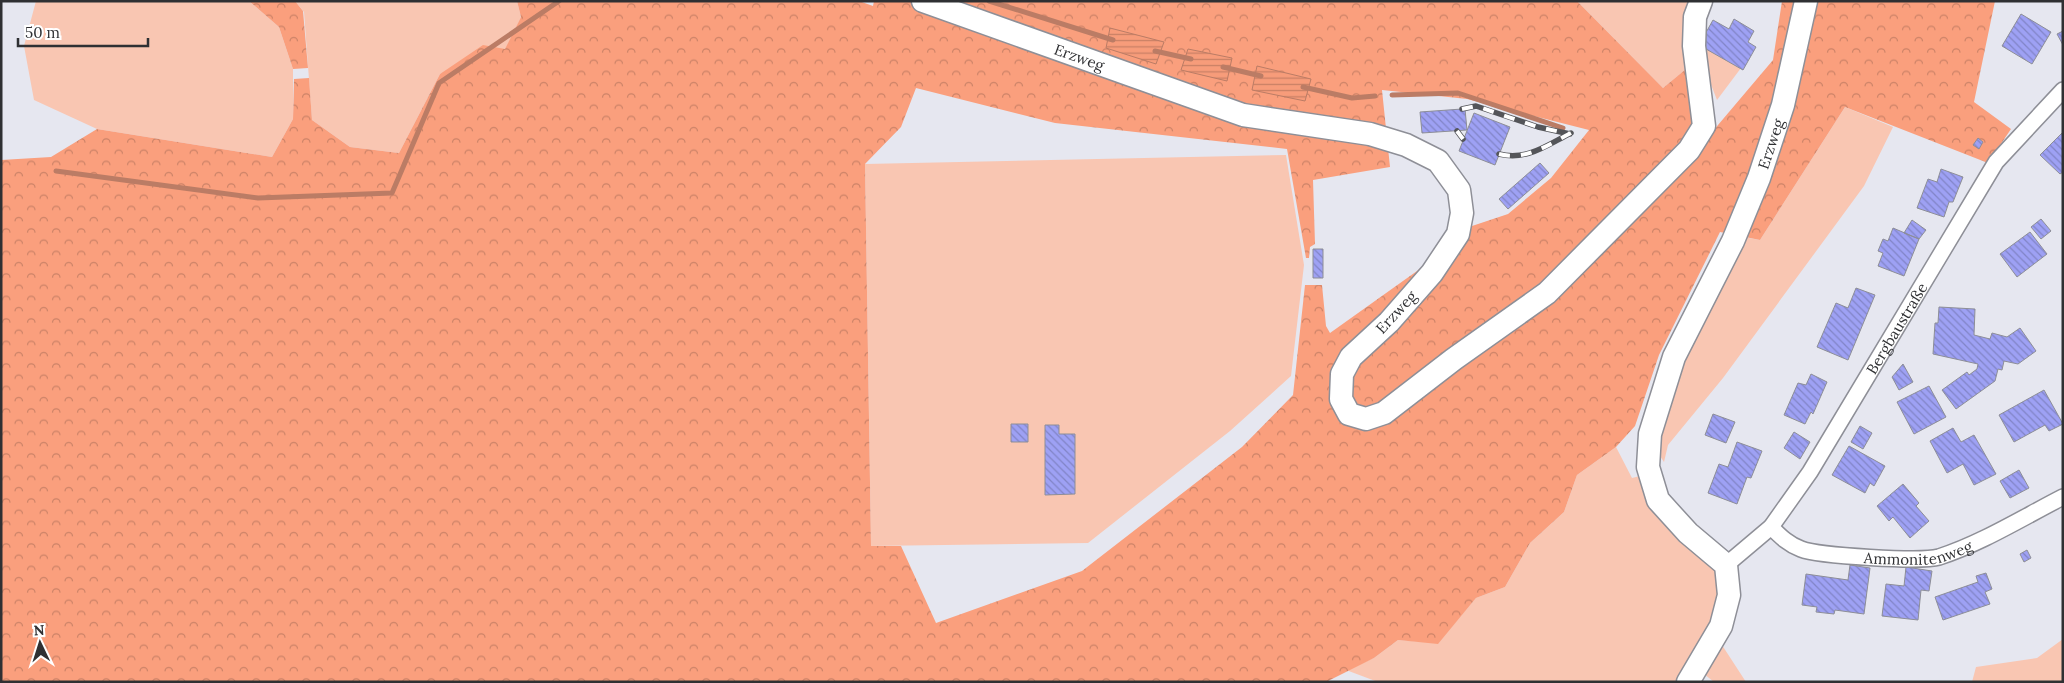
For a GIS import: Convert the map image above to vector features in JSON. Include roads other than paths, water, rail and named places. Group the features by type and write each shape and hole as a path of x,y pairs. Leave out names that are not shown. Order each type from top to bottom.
{"street":[{"name":"Erzweg","path":"923,1 1243,115 1370,134 1406,144 1438,161 1459,190 1462,213 1458,234 1432,272 1389,322 1351,357 1342,374 1341,398 1349,414 1366,419 1384,413 1454,359 1548,293 1690,150 1704,126 1694,46 1695,16 1701,1"},
{"name":"Erzweg","path":"1726,565 1688,533 1658,500 1648,467 1650,434 1674,357 1733,241 1759,178 1782,106 1806,1"},
{"name":"Bergbaustraße","path":"1726,565 1771,527 1810,472 1996,162 2063,90"},
{"name":"Ammonitenweg","path":"1771,527 1788,544 1804,550 1851,556 1936,558 1964,548 2063,497"},
{"path":"1688,682 1721,626 1729,595 1726,565"}],"waterway":[{"path":"56,171 258,198 392,193 439,83 559,1"},
{"path":"989,1 1113,40"},
{"path":"1155,51 1191,59"},
{"path":"1223,67 1261,76"},
{"path":"1303,87 1352,98 1375,96"},
{"path":"1392,95 1458,93 1563,128"}],"railway":[{"path":"1462,109 1476,106 1538,127 1570,134"},
{"path":"1457,131 1463,139"},
{"path":"1499,154 1509,156 1528,154 1571,133"}]}
